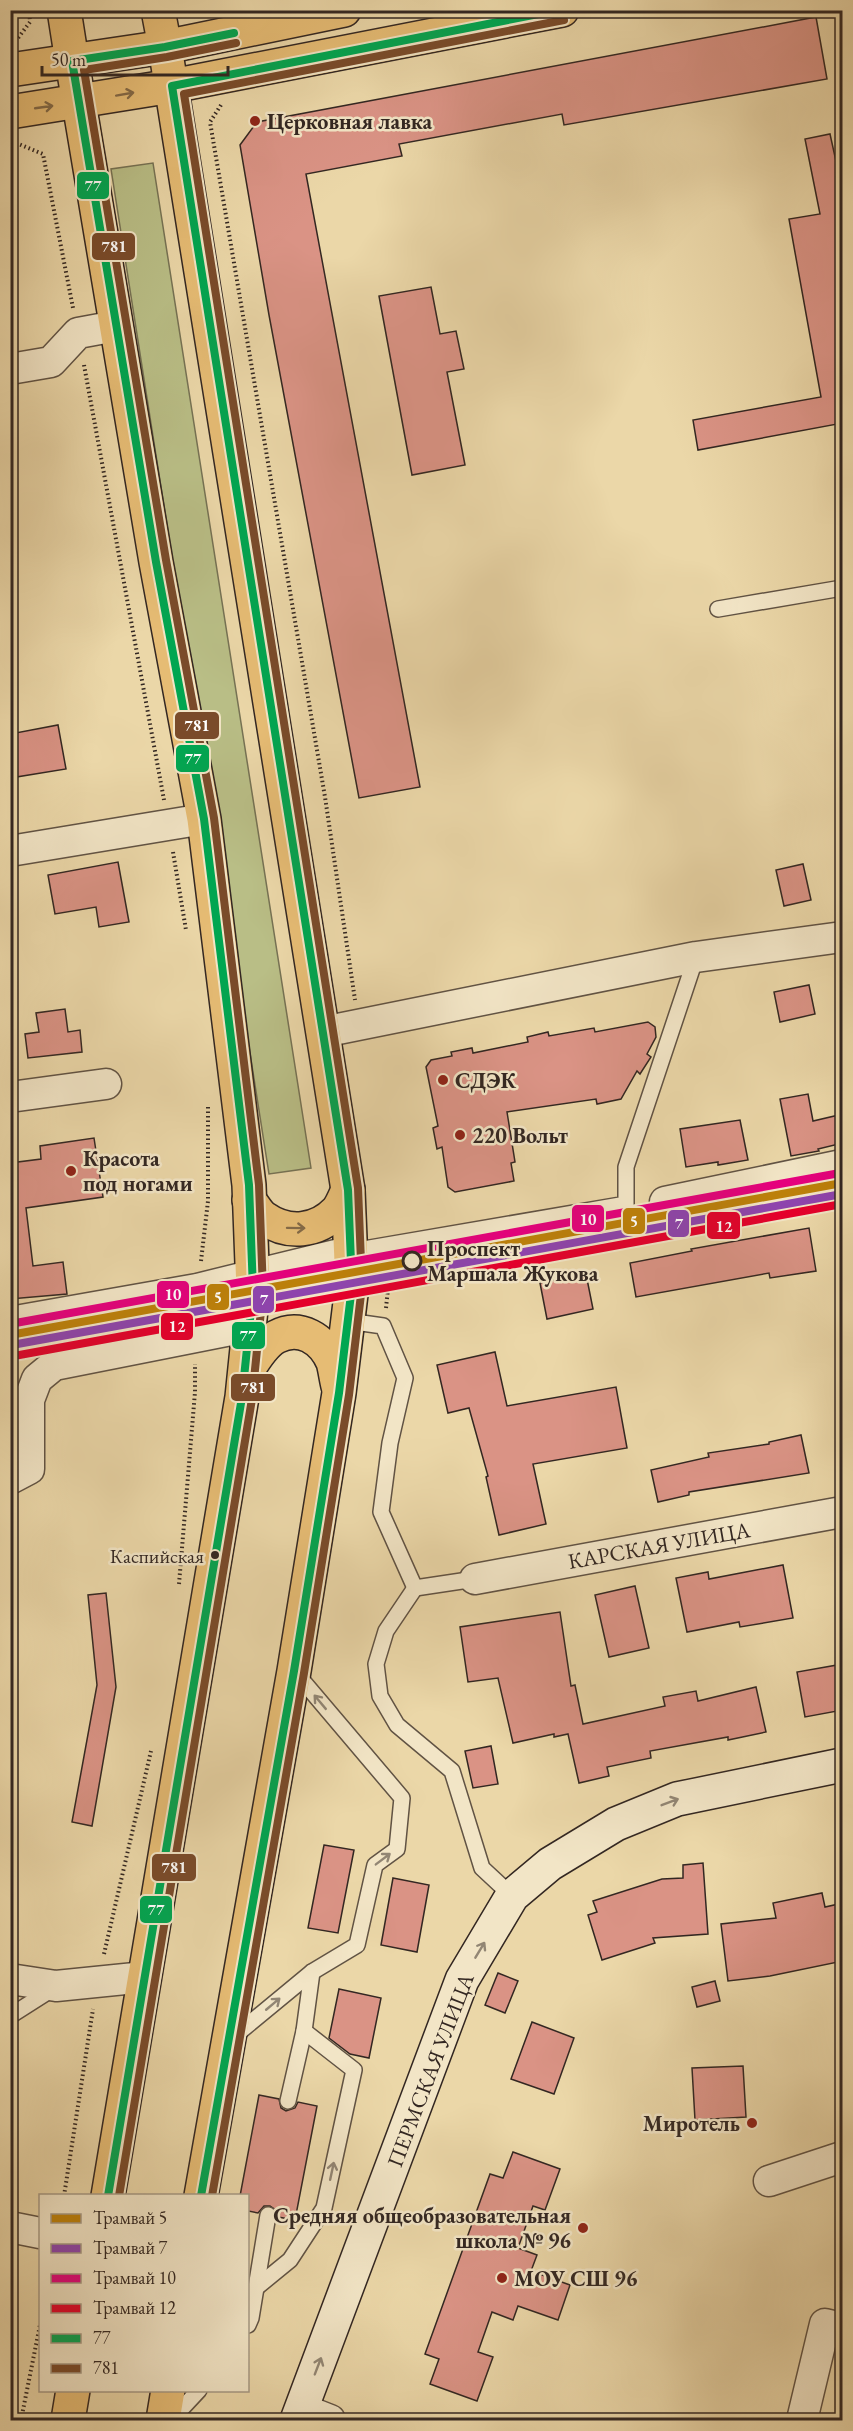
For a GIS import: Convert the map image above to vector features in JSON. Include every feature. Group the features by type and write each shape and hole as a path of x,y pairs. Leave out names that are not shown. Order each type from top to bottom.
{"main road":[{"path":"64,10 156,562 204,819 249,1200 253,1277 246,1373 108,2194"},
{"path":"158,10 348,1190 352,1251 352,1286 339,1393 294,1671 201,2194"},
{"path":"10,70 165,47 344,10"},
{"path":"13,127 78,102 172,86 562,10"},
{"path":"249,1200 262,1217 281,1227 302,1230 323,1223 339,1209 348,1190"},
{"path":"246,1373 262,1349 277,1337 298,1332 318,1340 333,1362 339,1393"},
{"path":"68,2421 73,2392"},
{"path":"163,2421 168,2392"}],"street":[{"path":"10,369 51,362 78,333 116,326"},
{"path":"10,851 204,819"},
{"path":"323,1032 696,957 843,937"},
{"path":"10,1097 106,1084"},
{"path":"664,1202 843,1165"},
{"path":"10,1322 197,1289 352,1251"},
{"path":"10,1479 29,1469 30,1400 37,1379 54,1365 251,1326"},
{"name":"КАРСКАЯ УЛИЦА","path":"475,1579 843,1512"},
{"name":"ПЕРМСКАЯ УЛИЦА","path":"310,2417 462,1980 512,1896 550,1864 616,1824 677,1799 843,1766"},
{"path":"10,1979 56,1986 145,1977"},
{"path":"769,2181 843,2157"},
{"path":"802,2421 834,2326"}],"lane":[{"path":"718,609 843,588"},
{"path":"352,1251 626,1204 626,1167 696,957"},
{"path":"348,1321 383,1326 405,1378 390,1443 381,1512 415,1588"},
{"path":"475,1579 415,1588 386,1631 376,1664 380,1696 397,1725 452,1771 482,1868 512,1896"},
{"path":"228,2042 312,1972 357,1945 375,1865 397,1849 402,1798 294,1671"},
{"path":"288,2101 304,2031 312,1972"},
{"path":"10,2016 56,1986"},
{"path":"257,2287 290,2259 324,2208 354,2070 304,2031"},
{"path":"249,2323 268,2215"},
{"path":"171,2421 199,2392"}],"path":[{"path":"10,40 18,38 30,22 28,10"},
{"path":"210,122 325,797 359,1024"},
{"path":"13,127 43,154 78,333 186,930"},
{"path":"197,1289 208,1202 207,1093"},
{"path":"383,1326 389,1279 385,1244"},
{"path":"178,1592 195,1392 194,1337"},
{"path":"64,2194 97,1982 154,1740"},
{"path":"21,2421 39,2330"}],"green space":[{"path":"153,163 311,1168 269,1174 111,169"}],"building":[{"path":"816,17 827,79 564,125 562,114 399,144 402,156 306,174 420,787 359,798 269,315 240,145 257,122"},
{"path":"830,134 843,193 843,423 698,450 693,420 821,397 789,219 820,214 805,139"},
{"path":"431,287 440,334 456,331 464,369 447,372 465,465 412,475 379,296"},
{"path":"58,725 66,769 10,778 10,734"},
{"path":"118,862 129,922 99,927 96,907 55,914 48,875"},
{"path":"803,864 811,900 784,906 776,870"},
{"path":"809,985 815,1014 780,1022 774,992"},
{"path":"65,1009 68,1032 80,1030 82,1052 28,1058 25,1034 39,1032 36,1013"},
{"path":"648,1022 655,1027 656,1037 647,1054 651,1057 640,1074 637,1071 621,1099 597,1104 596,1099 507,1112 515,1162 511,1163 514,1181 455,1192 448,1187 442,1147 437,1149 433,1128 438,1126 426,1067 431,1060 452,1056 451,1052 472,1048 473,1053 528,1042 527,1037 548,1032 549,1036 594,1028 595,1032"},
{"path":"808,1094 813,1121 843,1114 843,1143 818,1149 819,1151 791,1156 780,1099"},
{"path":"740,1120 748,1160 686,1167 680,1129"},
{"path":"94,1138 103,1197 26,1208 33,1266 63,1262 67,1294 10,1299 10,1163 41,1159 40,1146"},
{"path":"809,1228 816,1271 770,1278 769,1273 636,1297 630,1263 692,1251 691,1249"},
{"path":"586,1274 593,1309 547,1319 540,1283"},
{"path":"495,1352 507,1406 616,1387 627,1448 533,1464 546,1524 499,1535 486,1477 488,1476 469,1408 448,1413 437,1365"},
{"path":"801,1435 809,1473 689,1492 689,1495 658,1502 651,1470 709,1457 708,1453 769,1444 769,1442"},
{"path":"783,1565 793,1618 740,1627 739,1622 687,1632 676,1578 708,1572 709,1579"},
{"path":"635,1586 649,1648 609,1657 595,1595"},
{"path":"106,1593 116,1687 92,1826 72,1822 97,1685 88,1595"},
{"path":"560,1612 571,1686 575,1685 583,1724 665,1706 663,1697 696,1691 698,1701 756,1687 766,1732 650,1751 651,1758 607,1767 609,1776 579,1783 568,1734 554,1737 554,1734 513,1743 498,1678 468,1682 460,1627"},
{"path":"843,1664 843,1710 805,1717 797,1672"},
{"path":"491,1746 498,1784 473,1788 465,1751"},
{"path":"324,1845 354,1850 338,1933 308,1928"},
{"path":"703,1863 708,1934 653,1938 655,1943 602,1960 588,1915 597,1912 593,1901 662,1879 683,1878 683,1865"},
{"path":"393,1878 429,1885 417,1952 381,1945"},
{"path":"822,1893 825,1907 843,1903 843,1961 770,1976 728,1981 721,1924 776,1918 773,1903"},
{"path":"498,1973 518,1981 505,2013 485,2005"},
{"path":"715,1981 720,2001 697,2007 692,1987"},
{"path":"339,1989 381,1998 369,2058 350,2054 329,2038"},
{"path":"532,2022 574,2038 554,2094 511,2079"},
{"path":"743,2066 746,2117 695,2120 692,2068"},
{"path":"259,2095 279,2099 281,2108 286,2111 295,2108 298,2102 317,2106 295,2220 278,2217 277,2211 270,2206 264,2206 258,2213 249,2211 249,2194 240,2194"},
{"name":"МОУ СШ 96","path":"513,2152 560,2169 545,2210 533,2206 518,2248 537,2255 531,2271 570,2285 558,2320 518,2306 513,2320 492,2312 478,2352 493,2357 477,2401 430,2384 439,2359 425,2354 490,2174 503,2178"}],"tram line":[{"name":"10","path":"10,1324 840,1173"},
{"name":"5","path":"10,1335 842,1183"},
{"name":"7","path":"12,1345 842,1194"},
{"name":"12","path":"14,1356 842,1204"}],"transit line":[{"name":"77","path":"201,2194 294,1671 339,1393 352,1286 348,1190 172,86 559,10"},
{"name":"781","path":"212,2194 304,1673 349,1395 362,1286 358,1188 184,94 564,20"},
{"name":"77","path":"108,2194 242,1397 253,1290 249,1185 204,819 156,562 72,61 165,47 234,33"},
{"name":"781","path":"119,2194 252,1399 263,1291 259,1185 214,818 166,560 84,70 236,43"}],"place":[{"name":"Церковная лавка","path":"255,121"},
{"name":"СДЭК","path":"443,1080"},
{"name":"220 Вольт","path":"460,1135"},
{"name":"Красота под ногами","path":"71,1171"},
{"name":"Проспект Маршала Жукова","path":"412,1261"},
{"name":"Каспийская","path":"215,1555"},
{"name":"Миротель","path":"752,2123"},
{"name":"Средняя общеобразовательная школа № 96","path":"583,2228"},
{"name":"МОУ СШ 96","path":"502,2278"}]}
